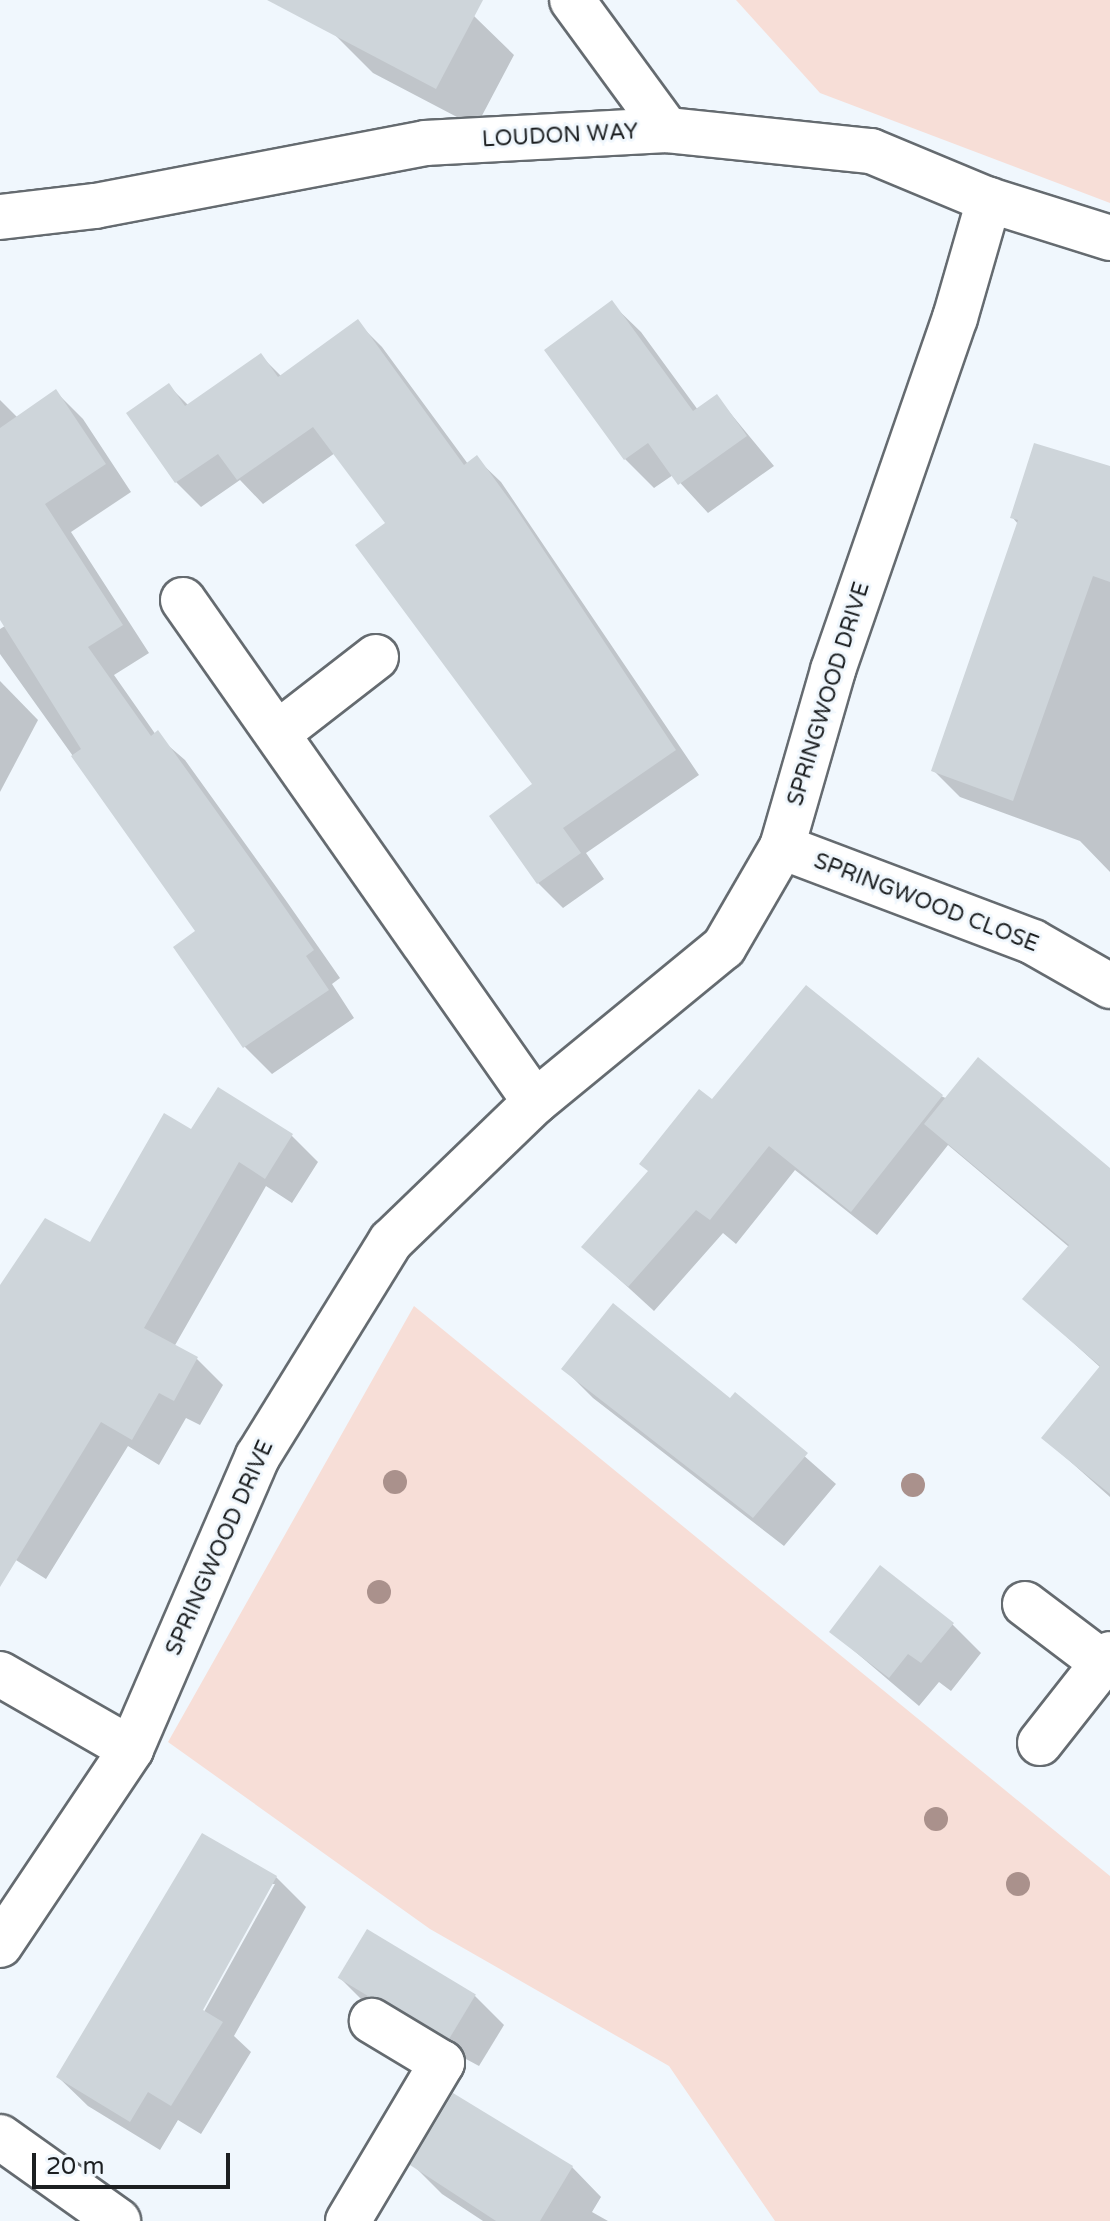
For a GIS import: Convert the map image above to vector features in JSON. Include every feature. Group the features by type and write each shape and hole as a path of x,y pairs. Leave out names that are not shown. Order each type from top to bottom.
{"street":[{"path":"572,0 667,130"},
{"name":"LOUDON WAY","path":"0,217 95,206 425,143 667,130 871,151 989,200 1110,238"},
{"name":"SPRINGWOOD DRIVE","path":"0,1945 131,1749 258,1456 391,1241 535,1102 724,947 782,847 833,670 955,318 989,200"},
{"path":"183,600 535,1102"},
{"path":"278,733 376,657"},
{"name":"SPRINGWOOD CLOSE","path":"782,847 1033,942 1110,986"},
{"path":"1025,1604 1107,1659 1040,1743"},
{"path":"0,1674 131,1749"},
{"path":"348,2221 442,2063 372,2021"},
{"path":"0,2137 118,2221"}],"shaded area":[{"path":"736,0 1110,0 1110,203 820,93"},
{"path":"414,1306 1110,1876 1110,2221 775,2221 669,2066 430,1929 168,1742"}],"building":[{"path":"267,0 483,0 436,89"},
{"path":"612,300 693,411 717,394 747,436 678,485 648,443 624,460 544,350"},
{"path":"358,319 464,465 477,455 515,507 676,750 563,828 581,853 537,884 489,816 532,784 355,545 385,523 313,427 237,480 218,454 175,483 126,413 169,383 185,406 261,353 278,377"},
{"path":"56,389 106,464 45,504 123,625 88,647 151,736 158,730 260,872 314,950 306,956 329,990 243,1048 173,947 195,931 71,756 81,749 0,620 0,428"},
{"path":"1034,443 1110,466 1110,582 1093,576 1013,801 931,771 1018,520 1010,518"},
{"path":"806,985 943,1095 851,1212 769,1146 710,1220 696,1210 628,1287 581,1247 648,1171 639,1164 699,1089 712,1099"},
{"path":"978,1057 1110,1168 1110,1494 1041,1438 1100,1366 1022,1299 1069,1245 924,1124"},
{"path":"218,1087 293,1134 265,1179 239,1162 144,1328 198,1357 174,1401 159,1393 132,1440 101,1422 0,1587 0,1285 45,1218 90,1242 164,1113 191,1129"},
{"path":"613,1303 730,1398 735,1392 808,1453 753,1518 561,1369"},
{"path":"880,1565 954,1623 921,1663 908,1654 889,1678 829,1632"},
{"path":"202,1833 277,1876 203,2010 223,2022 171,2106 148,2092 130,2122 56,2077"},
{"path":"367,1929 476,1994 447,2043 338,1978"},
{"path":"453,2093 573,2166 540,2221 496,2221 410,2165"}]}
